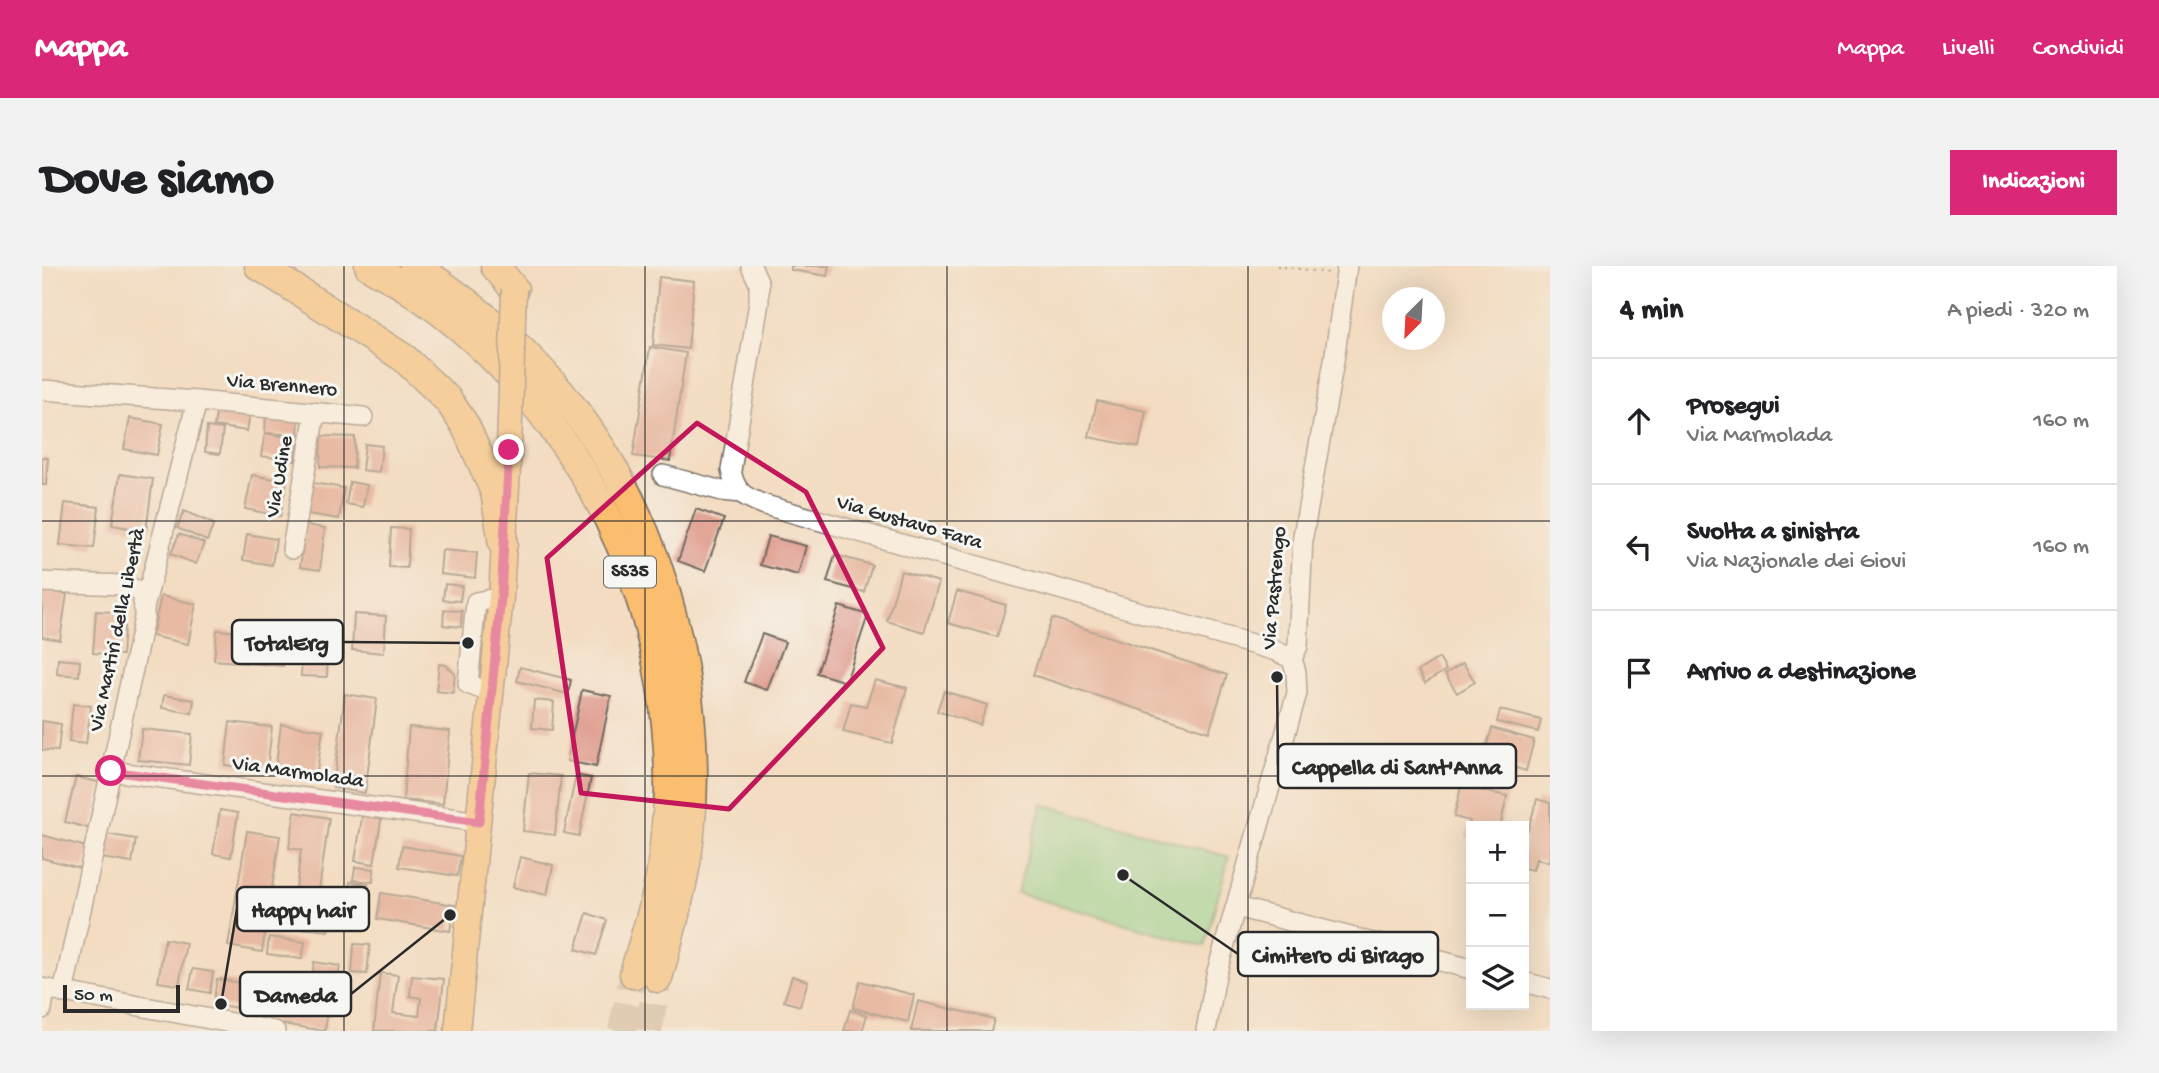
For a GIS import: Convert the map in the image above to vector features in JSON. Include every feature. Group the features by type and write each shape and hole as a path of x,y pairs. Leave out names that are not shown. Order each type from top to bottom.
{"highway":[{"path":"259,266 404,358 448,400 465,425 495,492 503,544"},
{"name":"SS35","path":"369,266 410,289 447,317 477,343 524,392 556,433 617,538 642,604 657,664 666,725 669,790 646,976 684,881 690,832 691,724 684,665 671,607 632,505 586,425 561,394 502,332 466,302 414,266"},
{"path":"495,266 514,277"}],"main road":[{"path":"457,1031 501,597 514,277"}],"street":[{"path":"741,493 734,484 731,470 759,302 759,283 751,266"},
{"name":"Via Pastrengo","path":"1206,1031 1216,975 1297,693 1292,659 1298,646 1303,536 1330,386 1346,271"},
{"name":"Via Brennero","path":"42,390 363,417"},
{"name":"Via Martiri della Libertà","path":"48,995 111,771 144,608 197,401"},
{"name":"Via Udine","path":"292,549 315,413"},
{"name":"Via Gustavo Fara","path":"663,475 722,492 741,493 765,505 1276,651 1292,659"},
{"path":"42,583 124,585 142,592 144,608"},
{"name":"Via Marmolada","path":"111,771 479,822"},
{"path":"1237,907 1466,969"},
{"path":"1529,983 1550,989"},
{"path":"48,995 275,1031"}],"path":[{"path":"1277,266 1346,271"}],"highlighted area":[{"path":"697,423 806,492 883,648 729,809 581,793 547,558"}],"green space":[{"path":"1042,804 1229,857 1204,946 1017,893"}],"building":[{"path":"791,266 829,266 827,276 791,270"},
{"path":"659,277 694,281 688,349 653,345"},
{"path":"650,347 686,353 670,461 633,456"},
{"path":"1097,401 1146,411 1139,447 1089,437"},
{"path":"217,408 250,413 247,431 214,426"},
{"path":"266,413 299,415 298,435 265,433"},
{"path":"130,418 163,424 157,455 124,449"},
{"path":"207,427 223,429 220,454 205,452"},
{"path":"265,433 298,439 295,461 261,456"},
{"path":"321,436 355,437 354,468 320,467"},
{"path":"365,444 382,446 379,472 362,470"},
{"path":"42,457 48,458 46,485 42,485"},
{"path":"120,474 153,479 146,531 112,525"},
{"path":"252,475 287,481 280,516 245,509"},
{"path":"350,482 367,485 363,507 346,504"},
{"path":"312,483 344,488 339,519 308,514"},
{"path":"65,503 99,507 94,548 60,545"},
{"path":"696,509 724,519 705,571 678,561"},
{"path":"184,511 214,524 207,541 177,528"},
{"path":"306,525 325,528 320,570 300,567"},
{"path":"391,528 409,529 407,568 389,567"},
{"path":"179,534 204,543 196,564 171,554"},
{"path":"247,534 276,539 272,565 243,560"},
{"path":"768,536 806,546 798,575 760,565"},
{"path":"442,550 477,553 475,578 440,574"},
{"path":"835,555 872,565 864,592 827,582"},
{"path":"901,571 939,582 924,632 887,621"},
{"path":"445,584 462,586 460,601 443,600"},
{"path":"42,590 67,594 60,640 42,637"},
{"path":"957,591 1006,605 997,637 948,623"},
{"path":"161,596 196,604 188,644 152,636"},
{"path":"839,606 868,615 846,682 817,673"},
{"path":"444,610 462,611 461,627 443,625"},
{"path":"96,611 125,613 122,655 93,653"},
{"path":"354,614 386,616 384,653 352,650"},
{"path":"1052,618 1227,675 1209,732 1033,675"},
{"path":"304,623 329,624 327,677 301,676"},
{"path":"217,630 285,636 283,666 214,660"},
{"path":"762,634 785,642 767,690 744,682"},
{"path":"1439,658 1446,670 1425,683 1418,671"},
{"path":"58,659 80,661 79,676 57,674"},
{"path":"1463,663 1475,682 1457,693 1445,674"},
{"path":"439,664 446,665 455,674 453,693 436,691"},
{"path":"520,667 571,680 568,694 517,681"},
{"path":"875,680 907,688 892,743 843,732 851,703 866,706"},
{"path":"582,690 611,696 596,767 567,761"},
{"path":"944,691 987,705 980,725 937,711"},
{"path":"345,694 377,699 365,793 333,788"},
{"path":"164,695 194,700 192,713 162,708"},
{"path":"534,700 554,702 552,730 532,728"},
{"path":"73,704 91,706 86,744 69,742"},
{"path":"1500,710 1541,720 1538,732 1497,722"},
{"path":"42,721 61,724 58,751 42,750"},
{"path":"230,722 272,727 267,770 225,765"},
{"path":"281,724 323,730 316,778 275,773"},
{"path":"409,727 450,731 443,804 403,800"},
{"path":"1492,728 1534,740 1526,771 1483,758"},
{"path":"142,729 192,734 189,765 138,760"},
{"path":"529,773 561,776 555,835 523,831"},
{"path":"576,775 591,778 579,836 564,833"},
{"path":"76,777 102,783 92,829 65,822"},
{"path":"1461,786 1507,796 1501,821 1470,821 1454,817"},
{"path":"1537,799 1550,803 1550,857 1548,862 1536,859 1533,870 1529,869 1529,827"},
{"path":"220,810 238,813 231,857 213,854"},
{"path":"363,811 382,814 374,864 355,861"},
{"path":"295,812 329,818 318,898 332,900 328,931 291,927 301,850 289,848"},
{"path":"247,831 280,836 262,952 228,946"},
{"path":"105,834 136,839 132,863 101,858"},
{"path":"42,835 90,848 84,869 42,858"},
{"path":"402,846 461,856 457,876 399,867"},
{"path":"520,857 553,865 547,895 513,887"},
{"path":"355,867 374,869 373,882 353,880"},
{"path":"350,882 368,884 365,925 347,924"},
{"path":"381,893 455,905 450,931 377,919"},
{"path":"587,913 607,920 596,955 576,949"},
{"path":"269,937 305,942 302,959 267,954"},
{"path":"165,939 186,943 179,985 158,982"},
{"path":"354,944 370,945 367,974 352,973"},
{"path":"314,962 340,966 337,984 311,980"},
{"path":"193,969 213,972 210,993 189,989"},
{"path":"380,973 398,975 393,1013 419,1016 421,998 410,996 412,976 444,979 438,1031 374,1031"},
{"path":"792,976 808,981 800,1006 784,1001"},
{"path":"217,979 248,984 244,1009 213,1004"},
{"path":"860,981 914,995 908,1022 853,1008"},
{"path":"257,982 271,985 266,1020 251,1018"},
{"path":"322,984 335,986 330,1016 317,1014"},
{"path":"918,1001 994,1019 991,1031 911,1031"},
{"path":"273,1008 327,1017 325,1031 271,1022"},
{"path":"850,1010 867,1015 862,1031 844,1031"}],"tunnel":[{"path":"622,1031 634,974"},
{"path":"648,1031 658,978"}],"place":[{"name":"TotalErg","path":"468,643"},
{"name":"Cappella di Sant'Anna","path":"1277,677"},
{"name":"Cimitero di Birago","path":"1123,875"},
{"name":"Dameda","path":"450,915"},
{"name":"Happy hair","path":"221,1004"}],"route":[{"path":"111,771 479,822 501,597 509,450"}]}
